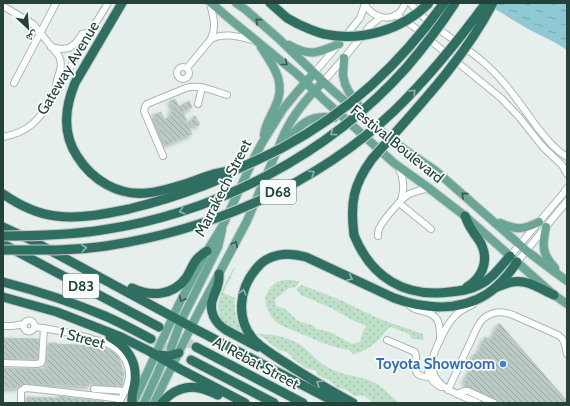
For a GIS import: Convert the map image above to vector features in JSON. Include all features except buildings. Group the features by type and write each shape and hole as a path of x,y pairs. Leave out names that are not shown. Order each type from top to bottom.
{"highway":[{"path":"122,3 75,83 70,96 67,110 67,125 69,139 74,152 92,175 104,183 117,189 138,193 160,191 223,171 233,171"},
{"path":"104,33 128,3"},
{"path":"270,3 298,24 311,30 337,36 364,35 391,28 415,15 429,3"},
{"path":"3,194 26,208 40,213 55,216 84,217 112,213 167,199 222,179 233,171 266,156 299,138 342,110 381,77 399,59 420,35 444,3"},
{"name":"D68","path":"3,236 72,234 134,224 195,207 254,183 309,151 383,91 433,35 455,3"},
{"name":"D68","path":"3,250 53,250 91,247 136,241 168,234 229,214 288,187 343,152 393,112 438,65 486,3"},
{"path":"493,3 481,25 446,74 364,170 354,194 352,208 354,234 370,263 395,284 416,291 438,293 474,288 486,281 510,256"},
{"path":"458,291 476,280 480,274 484,261 482,247 465,216"},
{"path":"3,227 31,240 337,403"},
{"name":"D83","path":"3,244 159,327"},
{"path":"114,284 125,285 149,294 164,292 174,288 182,282 186,278 196,260 206,251"},
{"path":"274,355 255,341 250,334 243,319 241,307 242,294 246,284 257,267 265,260 281,254 306,257 387,295 407,303 428,307 461,304 481,298 496,287 517,262"},
{"path":"219,274 219,283 212,300 212,313 219,325 274,355 353,403"},
{"name":"D83","path":"3,282 48,295 84,308 152,339"},
{"path":"496,287 512,282 526,282 554,295"},
{"path":"4,297 79,320 168,357 245,403"},
{"path":"79,320 116,340 128,352 133,362 135,374 131,395 133,403"},
{"name":"Al Rebat Street","path":"196,347 303,403"},
{"name":"Al Rebat Street","path":"191,360 274,403"},
{"path":"162,403 176,391 191,387 202,388 220,395 236,398"}],"main road":[{"name":"Festival Boulevard","path":"211,3 297,74 398,167 465,216 554,295 567,304"},
{"name":"Festival Boulevard","path":"236,3 244,6 323,82 364,118 405,150 436,171 527,251 565,280"},
{"path":"279,39 298,50 312,53 322,51 339,44"},
{"path":"257,41 276,72 280,86 278,102 266,126 262,143"},
{"path":"344,58 343,75 345,84 357,103 364,118"},
{"name":"Marrakech Street","path":"154,403 168,357 177,319 206,251 223,225 262,143 283,109 314,73"},
{"name":"Marrakech Street","path":"133,403 192,327 247,221 284,134 306,99 323,82"},
{"path":"275,154 298,127 309,120 328,117 351,124"},
{"path":"493,220 516,228 542,225 545,255 565,280"},
{"path":"144,403 168,357 177,319 218,247 223,225"}],"street":[{"path":"14,83 56,3"},
{"name":"Gateway Avenue","path":"3,137 21,132 30,127 43,113 108,3"},
{"path":"184,80 178,78 176,74 177,72 181,68 186,68 211,39 214,32 215,25 211,3"},
{"path":"364,3 370,11 377,16 389,18 402,10 406,3"},
{"name":"Marrakech Street","path":"314,73 357,22 362,14 364,3"},
{"path":"410,3 424,18 481,60 494,72 549,141 560,153 567,157"},
{"path":"3,6 33,24 58,56 61,65 56,84 56,92"},
{"path":"396,15 414,27 501,98 543,146 562,165 567,174"},
{"name":"Marrakech Street","path":"323,82 370,26 382,17"},
{"path":"51,47 61,49 69,48 76,43 82,34 90,32"},
{"path":"211,39 226,35 257,41"},
{"path":"184,80 189,76 189,72 186,68"},
{"path":"184,80 186,88"},
{"path":"163,156 144,111 146,105 186,88 192,87 202,88 227,95"},
{"path":"198,104 202,88"},
{"path":"378,236 378,231 381,225 400,201 403,194 404,185 398,167"},
{"path":"517,262 527,251 542,225 567,188"},
{"path":"400,201 410,194 430,189"},
{"path":"400,201 431,228"},
{"path":"510,256 520,244 567,202"},
{"path":"478,403 435,384 430,377 428,368 448,325 454,317 481,298"},
{"path":"407,303 414,309 435,315 440,326 440,341"},
{"path":"448,390 480,323 494,313 500,312 513,315 558,335 565,339 567,354"},
{"name":"1 Street","path":"3,326 13,326 31,321 34,323 35,327 88,337 113,346 124,357 128,370 127,384 120,401"},
{"path":"3,363 41,363 44,328"},
{"path":"387,340 415,352 415,370 417,374 421,377 430,377"},
{"path":"433,356 432,362 434,374 441,385 448,390"},
{"path":"20,403 21,391 25,388 56,391 120,401"},
{"path":"94,389 125,391"},
{"path":"457,394 468,391 494,403"}],"green space":[{"path":"234,267 235,268 223,293 235,298 235,311 241,330 240,332 226,324 220,316 218,309 221,294"},
{"path":"283,280 293,280 299,282 296,287 289,288 275,299 276,306 284,308 298,321 312,325 317,329 330,332 352,344 360,342 362,332 367,326 301,295 297,290 298,287 302,285 338,299 382,320 423,334 424,340 412,339 409,334 391,327 387,329 371,346 356,354 352,354 350,350 330,345 286,327 275,321 267,307 265,300 269,289 276,283"},
{"path":"258,334 275,335 292,340 302,346 319,362 331,369 365,379 379,385 399,403 372,403 365,396 355,396 345,389 338,388 329,380 319,376 315,370 306,368 293,359 290,354 279,350"}],"water":[{"path":"485,3 567,3 567,50 528,29"}],"tunnel":[{"path":"160,328 196,347"},
{"path":"151,339 191,360"}],"place":[{"name":"Toyota Showroom","path":"503,364"}]}
